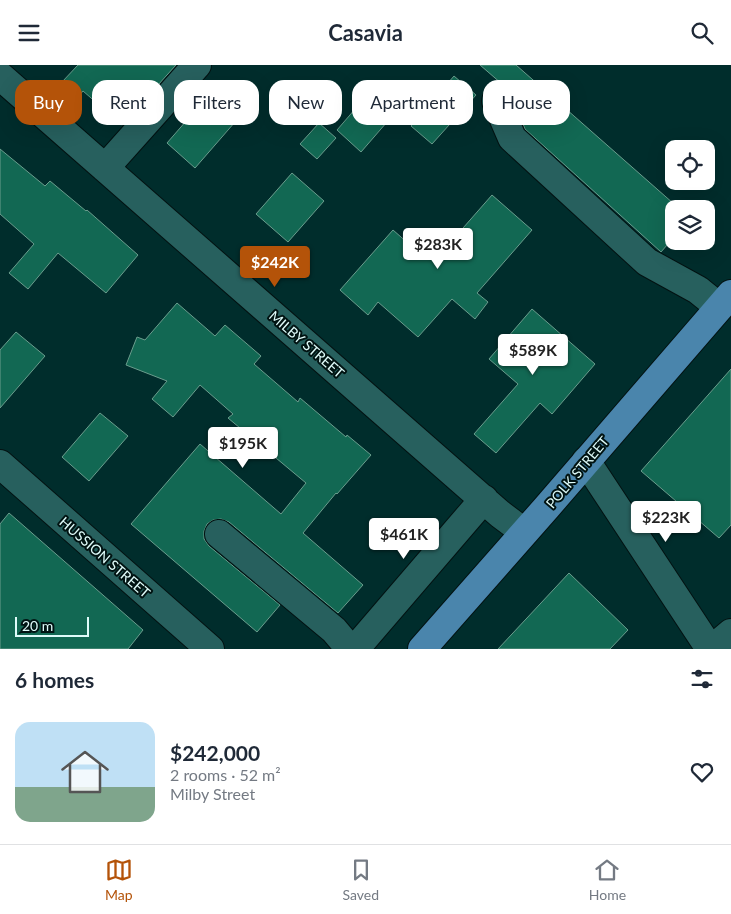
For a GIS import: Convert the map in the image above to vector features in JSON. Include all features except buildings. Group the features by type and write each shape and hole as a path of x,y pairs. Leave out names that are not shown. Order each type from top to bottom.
{"main road":[{"name":"POLK STREET","path":"422,649 725,301"}],"street":[{"path":"105,168 197,65"},
{"name":"MILBY STREET","path":"0,75 524,532"},
{"path":"506,125 512,138 647,262 698,290 725,301"},
{"path":"586,461 711,649 731,633"},
{"name":"HUSSION STREET","path":"0,464 210,649"},
{"path":"219,533 334,630 351,649 362,641 484,499"}]}
